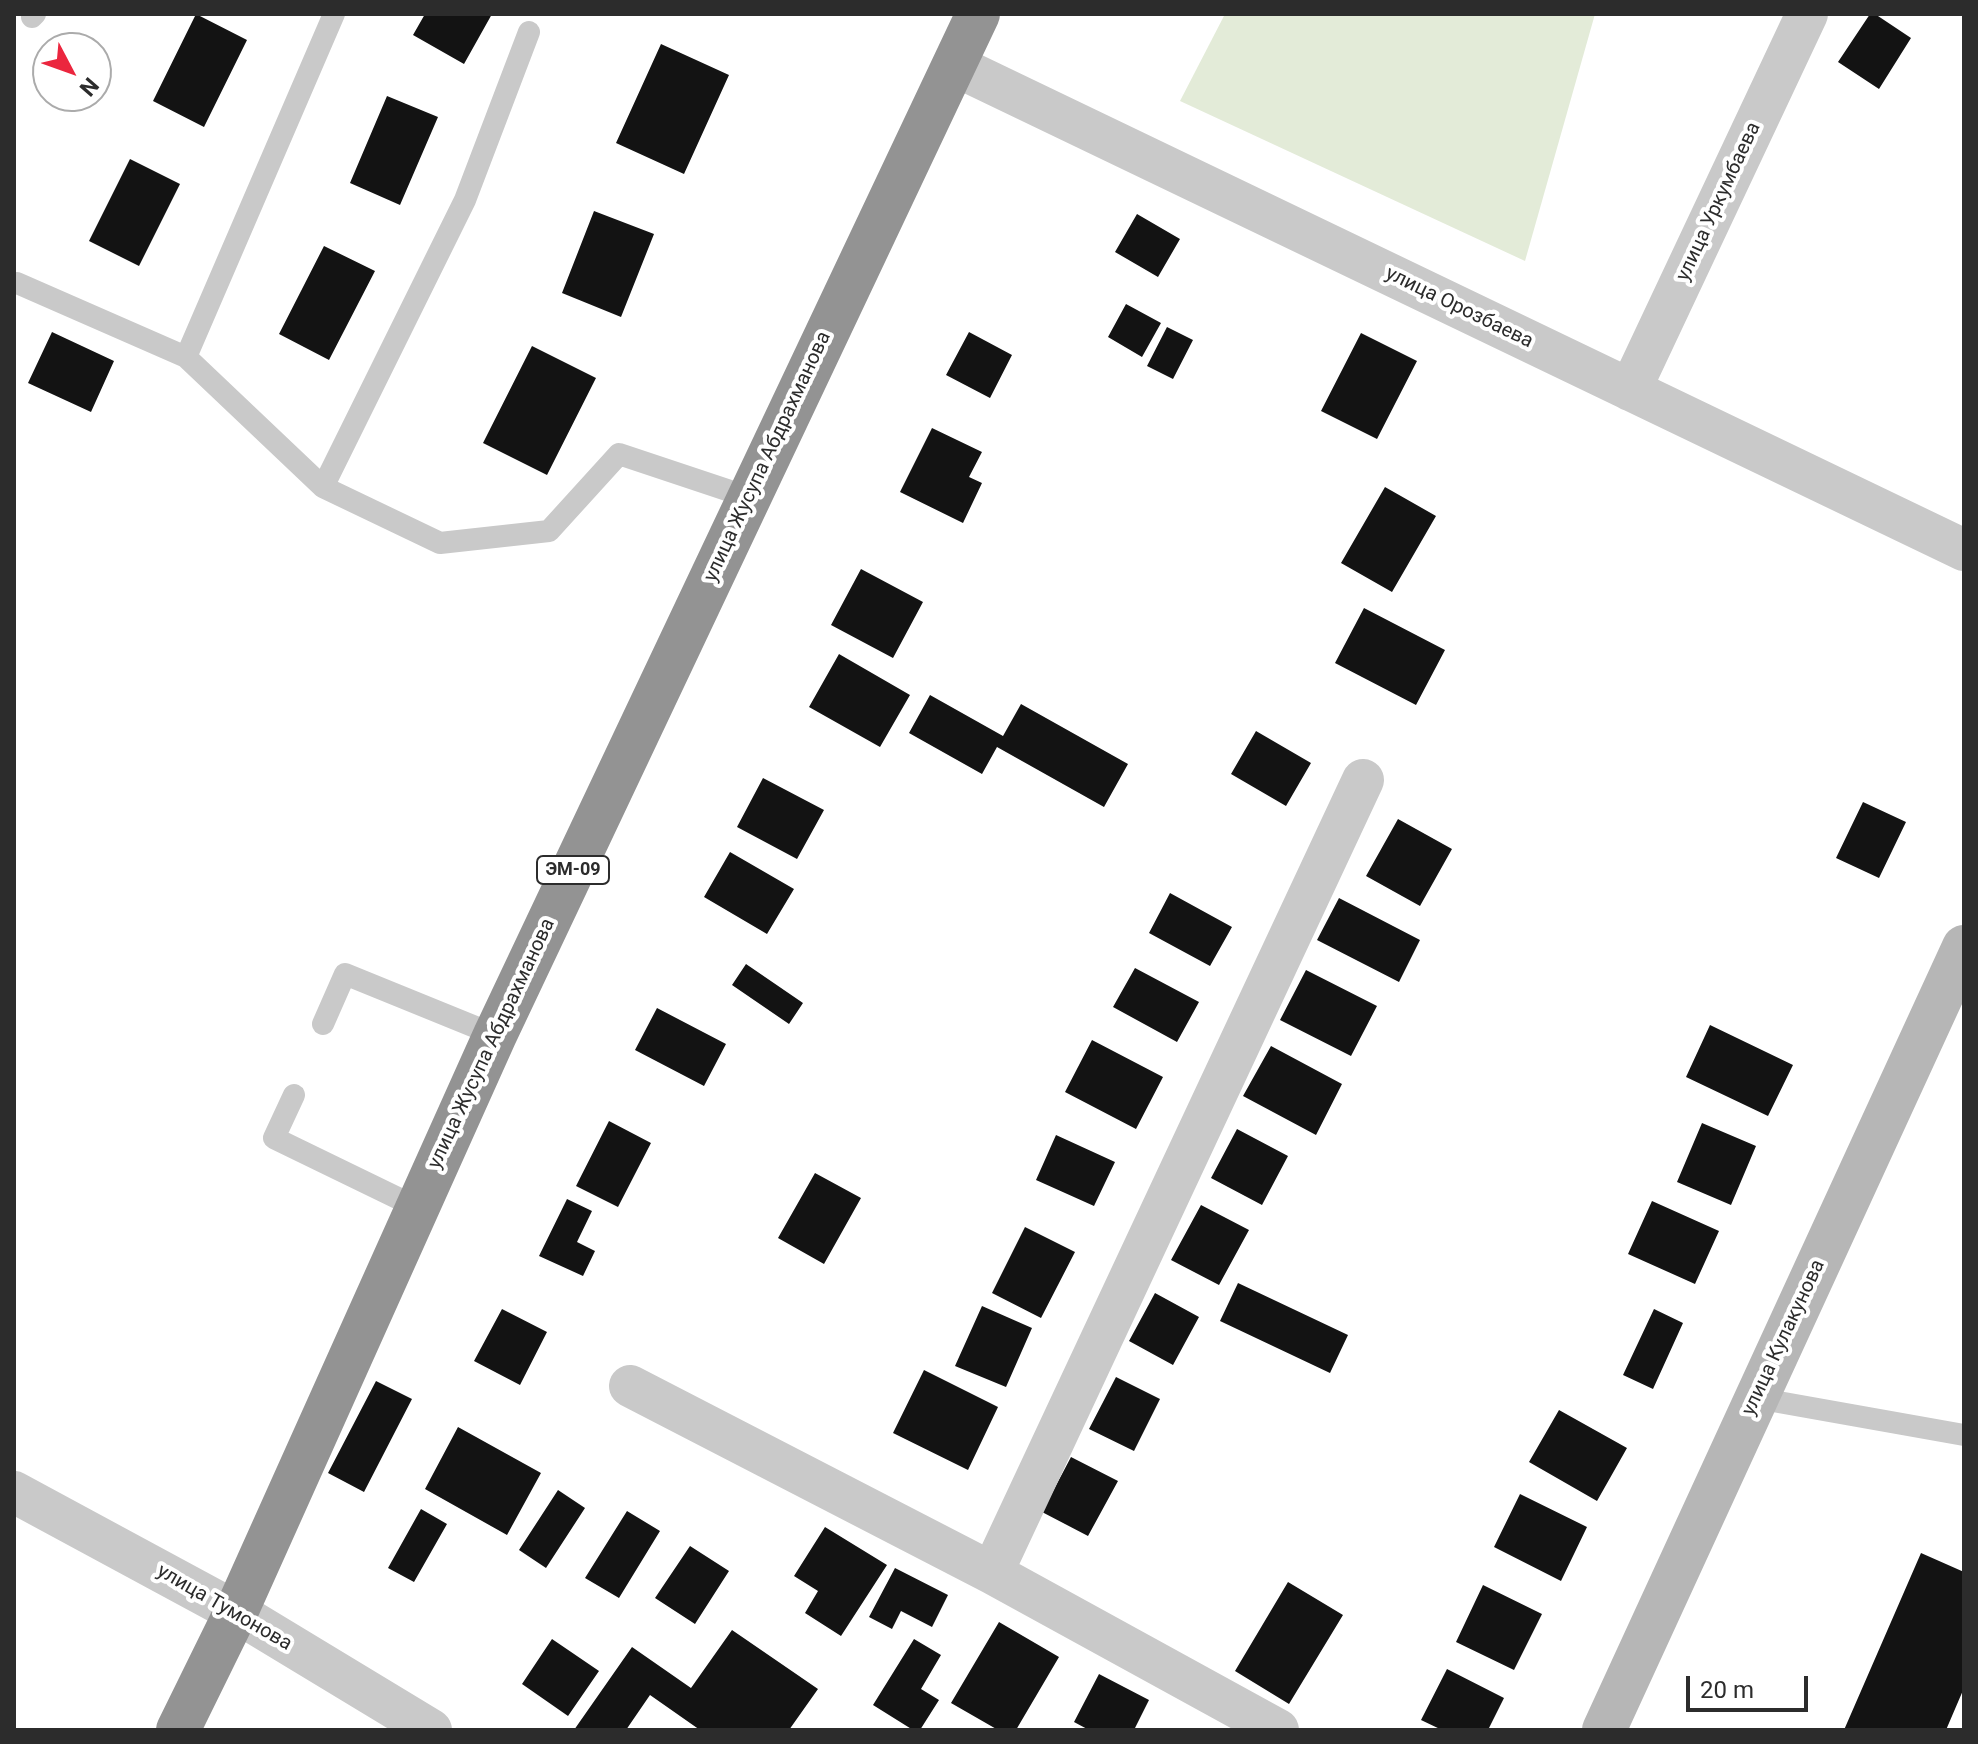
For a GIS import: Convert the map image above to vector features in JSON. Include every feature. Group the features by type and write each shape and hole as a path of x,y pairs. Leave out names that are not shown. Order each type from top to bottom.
{"highway":[{"name":"улица Жусупа Абдрахманова","path":"178,1730 236,1612 495,1035 978,14"}],"street":[{"name":"улица Уркумбаева","path":"1630,390 1807,14"},
{"name":"улица Орозбаева","path":"954,65 1964,550"},
{"path":"992,1573 1363,780"},
{"name":"улица Кулакунова","path":"1604,1730 1964,947"},
{"path":"630,1386 992,1573 1278,1730"},
{"name":"улица Тумонова","path":"14,1492 236,1612 431,1730"}],"lane":[{"path":"186,357 334,14"},
{"path":"323,487 465,200 529,32"},
{"path":"17,283 186,357 323,487 440,543 549,531 619,454 748,497"},
{"path":"323,1024 345,974 495,1035"},
{"path":"294,1095 274,1138 416,1207"},
{"path":"1756,1398 1964,1435"}],"green space":[{"path":"1225,14 1595,14 1525,261 1180,101"}],"building":[{"path":"196,14 247,40 204,127 153,101"},
{"path":"425,14 492,14 464,64 413,35"},
{"path":"1870,14 1875,14 1911,38 1879,89 1838,62"},
{"path":"661,44 729,75 684,174 616,143"},
{"path":"387,96 438,117 400,205 350,183"},
{"path":"130,159 180,184 139,266 89,241"},
{"path":"594,211 654,234 621,317 562,293"},
{"path":"1137,214 1180,239 1158,277 1115,252"},
{"path":"324,246 375,271 329,360 279,334"},
{"path":"1126,304 1161,323 1142,357 1108,337"},
{"path":"1167,327 1193,340 1173,379 1147,366"},
{"path":"52,332 114,361 91,412 28,383"},
{"path":"969,332 1012,355 990,398 946,375"},
{"path":"1361,333 1417,361 1377,439 1321,411"},
{"path":"532,346 596,378 547,475 483,443"},
{"path":"932,428 982,452 969,477 982,483 963,523 900,492"},
{"path":"1385,487 1436,516 1392,592 1341,563"},
{"path":"861,569 923,602 893,658 831,625"},
{"path":"1364,608 1445,650 1416,705 1335,663"},
{"path":"839,654 910,695 880,747 809,707"},
{"path":"930,695 1003,736 1021,704 1128,764 1104,807 997,747 982,774 909,733"},
{"path":"1256,731 1311,763 1286,806 1231,774"},
{"path":"763,778 824,810 797,859 737,827"},
{"path":"1863,802 1906,822 1879,878 1836,858"},
{"path":"1398,819 1452,849 1420,906 1366,876"},
{"path":"730,852 794,889 767,934 704,897"},
{"path":"1170,893 1232,927 1210,966 1149,933"},
{"path":"1339,898 1420,940 1399,982 1317,940"},
{"path":"746,964 803,1003 789,1024 732,985"},
{"path":"1135,968 1199,1002 1177,1042 1113,1007"},
{"path":"1306,970 1377,1006 1351,1056 1280,1020"},
{"path":"657,1008 726,1044 704,1086 635,1050"},
{"path":"1710,1025 1793,1065 1768,1116 1686,1077"},
{"path":"1092,1040 1163,1077 1136,1129 1065,1092"},
{"path":"1271,1046 1342,1084 1316,1135 1243,1096"},
{"path":"609,1121 651,1143 618,1207 576,1186"},
{"path":"1702,1123 1756,1146 1731,1205 1677,1182"},
{"path":"1237,1129 1288,1156 1262,1205 1211,1178"},
{"path":"1056,1135 1115,1162 1094,1206 1036,1180"},
{"path":"815,1173 861,1198 824,1264 778,1238"},
{"path":"567,1199 592,1211 577,1242 595,1251 583,1276 539,1256"},
{"path":"1652,1201 1719,1231 1695,1284 1628,1254"},
{"path":"1201,1205 1249,1230 1219,1285 1171,1260"},
{"path":"1025,1227 1075,1252 1041,1318 992,1293"},
{"path":"1238,1283 1348,1335 1330,1373 1220,1321"},
{"path":"1155,1293 1199,1317 1173,1365 1129,1341"},
{"path":"982,1306 1032,1328 1006,1387 955,1366"},
{"path":"502,1309 547,1332 520,1385 474,1361"},
{"path":"1654,1309 1683,1323 1653,1389 1623,1375"},
{"path":"924,1370 998,1407 968,1470 893,1433"},
{"path":"1116,1377 1160,1399 1134,1451 1089,1429"},
{"path":"376,1381 412,1399 364,1492 328,1473"},
{"path":"1559,1410 1627,1448 1597,1501 1529,1462"},
{"path":"458,1427 541,1473 507,1535 425,1489"},
{"path":"1071,1457 1118,1481 1088,1536 1042,1512"},
{"path":"558,1490 585,1508 546,1568 519,1550"},
{"path":"1520,1494 1587,1527 1561,1581 1494,1547"},
{"path":"421,1509 447,1524 414,1582 388,1568"},
{"path":"627,1511 660,1531 619,1598 585,1578"},
{"path":"825,1527 887,1565 841,1636 805,1613 818,1591 794,1576"},
{"path":"690,1546 729,1571 695,1624 655,1598"},
{"path":"1921,1553 1964,1572 1964,1688 1946,1730 1844,1730"},
{"path":"895,1568 948,1595 932,1627 901,1611 892,1629 869,1617"},
{"path":"1288,1582 1343,1615 1289,1704 1235,1671"},
{"path":"1483,1585 1542,1614 1514,1670 1456,1642"},
{"path":"999,1622 1059,1657 1016,1730 998,1730 951,1703"},
{"path":"732,1630 818,1689 789,1730 700,1730 650,1695 626,1730 574,1730 632,1647 691,1688"},
{"path":"552,1639 599,1671 568,1716 522,1684"},
{"path":"914,1639 941,1655 921,1689 939,1700 920,1730 913,1730 873,1705"},
{"path":"1447,1669 1504,1698 1488,1730 1442,1730 1421,1720"},
{"path":"1099,1674 1149,1700 1134,1730 1089,1730 1074,1722"}]}
